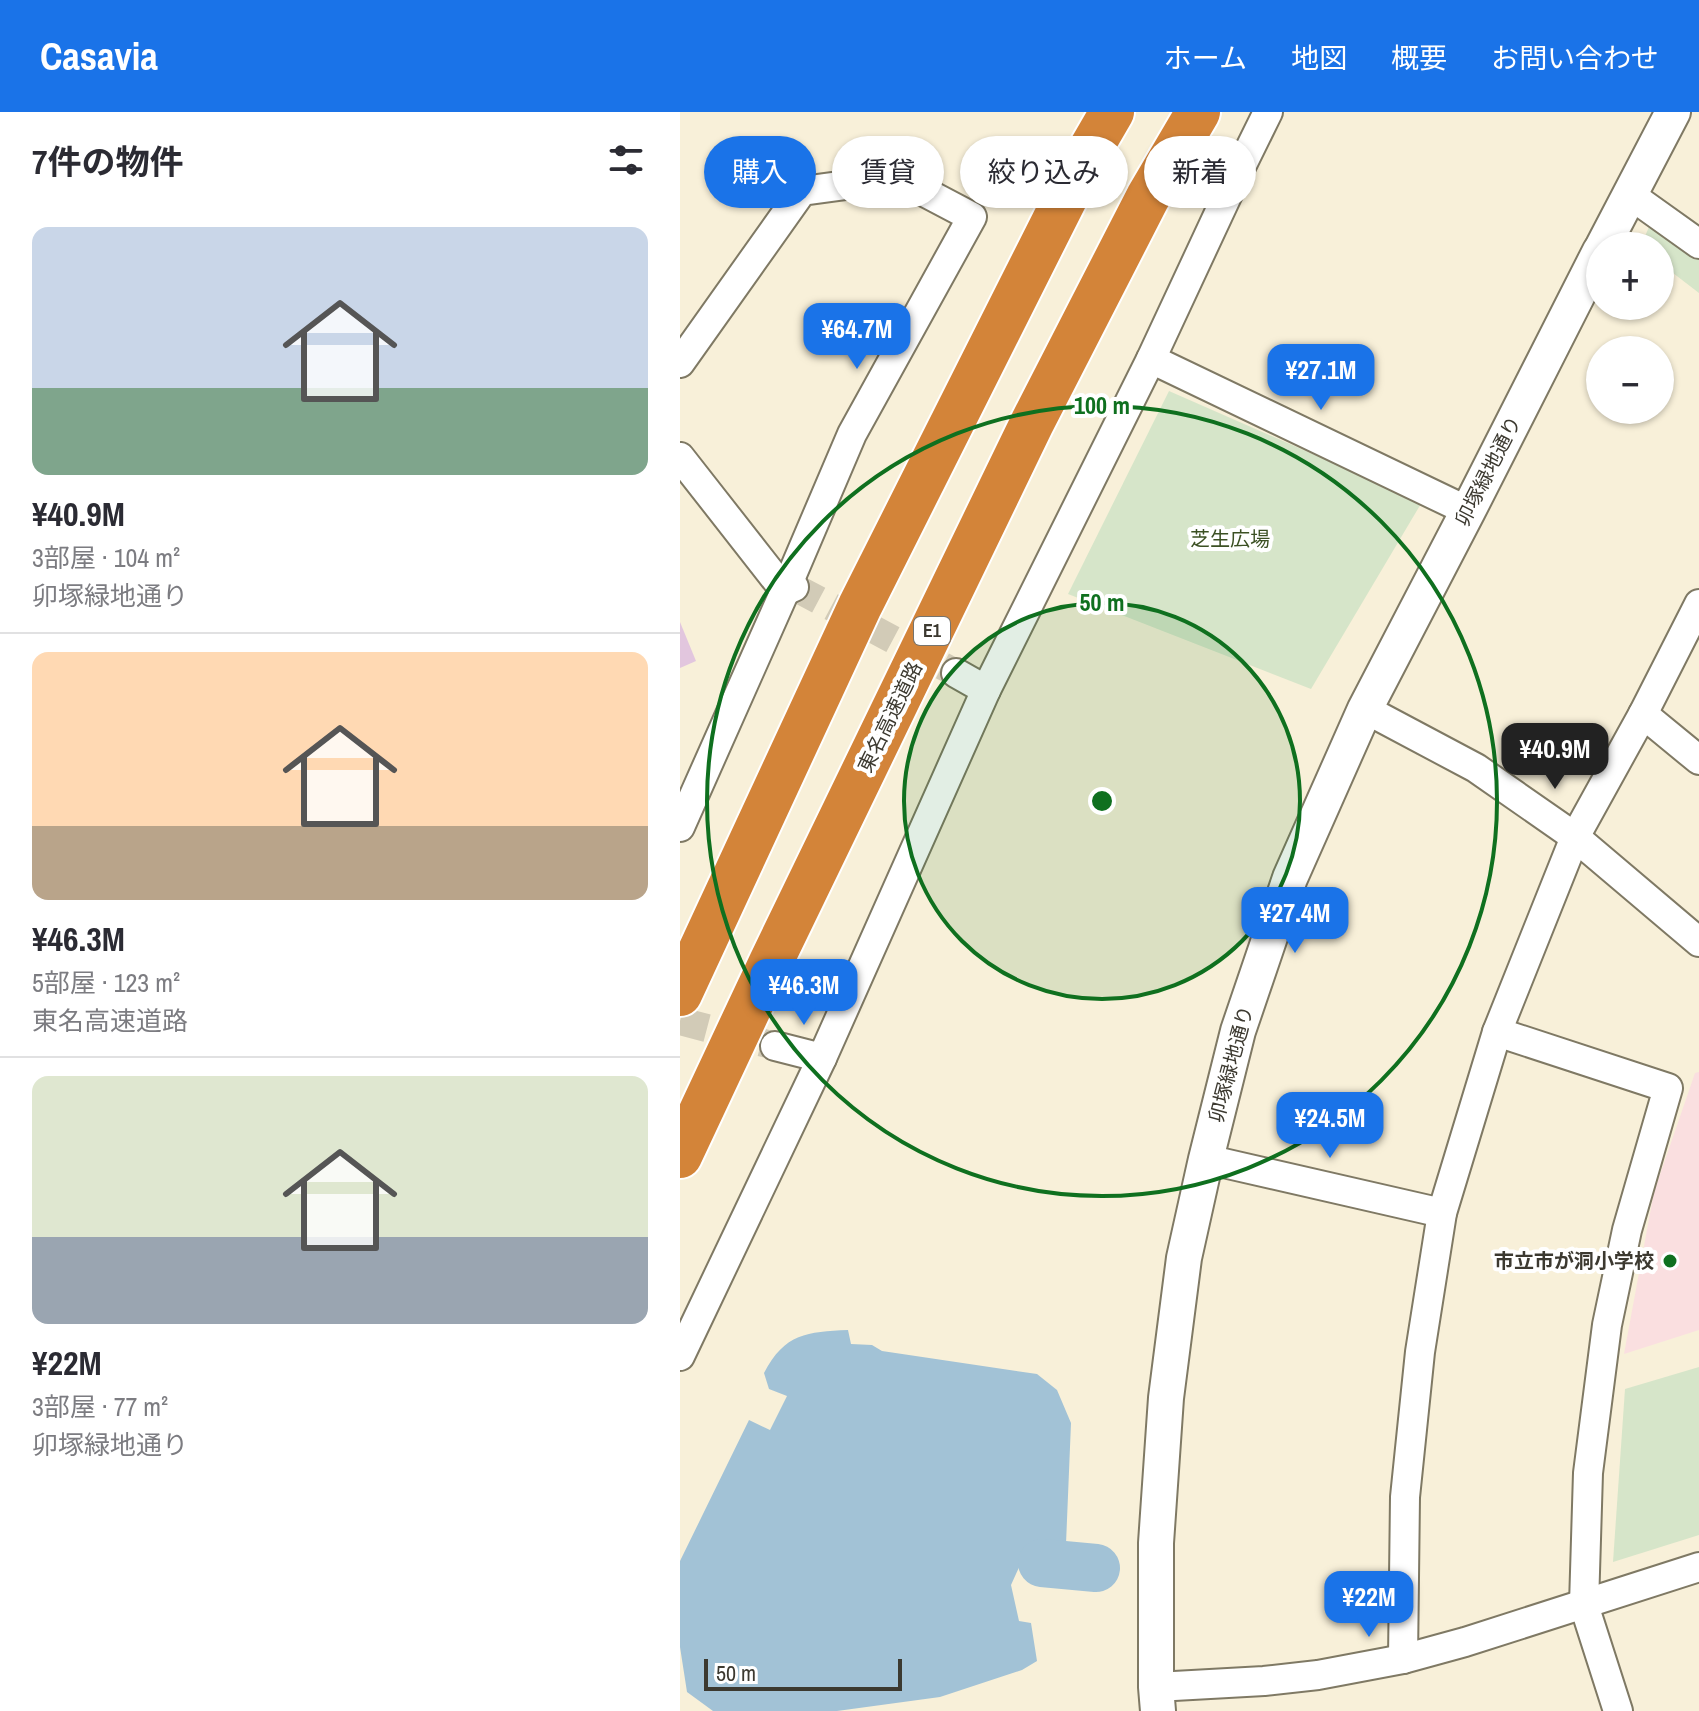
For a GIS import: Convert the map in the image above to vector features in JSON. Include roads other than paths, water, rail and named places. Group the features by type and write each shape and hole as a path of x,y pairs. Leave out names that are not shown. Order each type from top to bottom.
{"highway":[{"path":"680,994 860,606 1087,155 1112,112"},
{"name":"東名高速道路","path":"680,1156 1032,423 1148,197 1198,112"}],"street":[{"path":"680,1356 822,1058 986,690 1151,359 1268,112"},
{"name":"卯塚緑地通り","path":"1610,232 1673,112"},
{"path":"680,363 802,191 898,178 972,217 852,434 790,589 680,827"},
{"path":"1629,194 1699,244"},
{"name":"卯塚緑地通り","path":"1157,1699 1156,1543 1166,1398 1184,1258 1238,1031 1290,878 1365,709 1586,279"},
{"path":"1151,359 1468,511"},
{"path":"680,457 790,589"},
{"path":"1403,1659 1405,1497 1420,1352 1442,1213 1497,1032 1575,837 1699,604"},
{"path":"956,673 986,690"},
{"path":"1365,709 1476,768 1575,837 1699,942"},
{"path":"1643,714 1699,760"},
{"path":"1497,1032 1668,1088 1627,1230 1607,1325 1588,1473 1584,1605 1618,1711"},
{"path":"775,1046 822,1058"},
{"path":"1206,1159 1442,1213"},
{"path":"1157,1699 1403,1659 1699,1567"}],"water":[{"path":"848,1330 851,1344 1037,1374 1057,1390 1071,1423 1066,1544 1043,1547 1041,1571 1021,1563 1011,1585 1019,1621 1031,1623 1037,1661 1022,1670 940,1697 837,1711 713,1711 687,1692 680,1647 680,1561 749,1420 770,1430 787,1396 769,1389 764,1373 772,1360 798,1337"}],"waterway":[{"path":"1042,1563 1096,1568"}],"tunnel":[{"path":"794,587 956,673"},
{"path":"680,1021 775,1046"}],"place":[{"name":"市立市が洞小学校","path":"1670,1261"}],"park label":[{"name":"芝生広場","path":"1230,539"}]}
